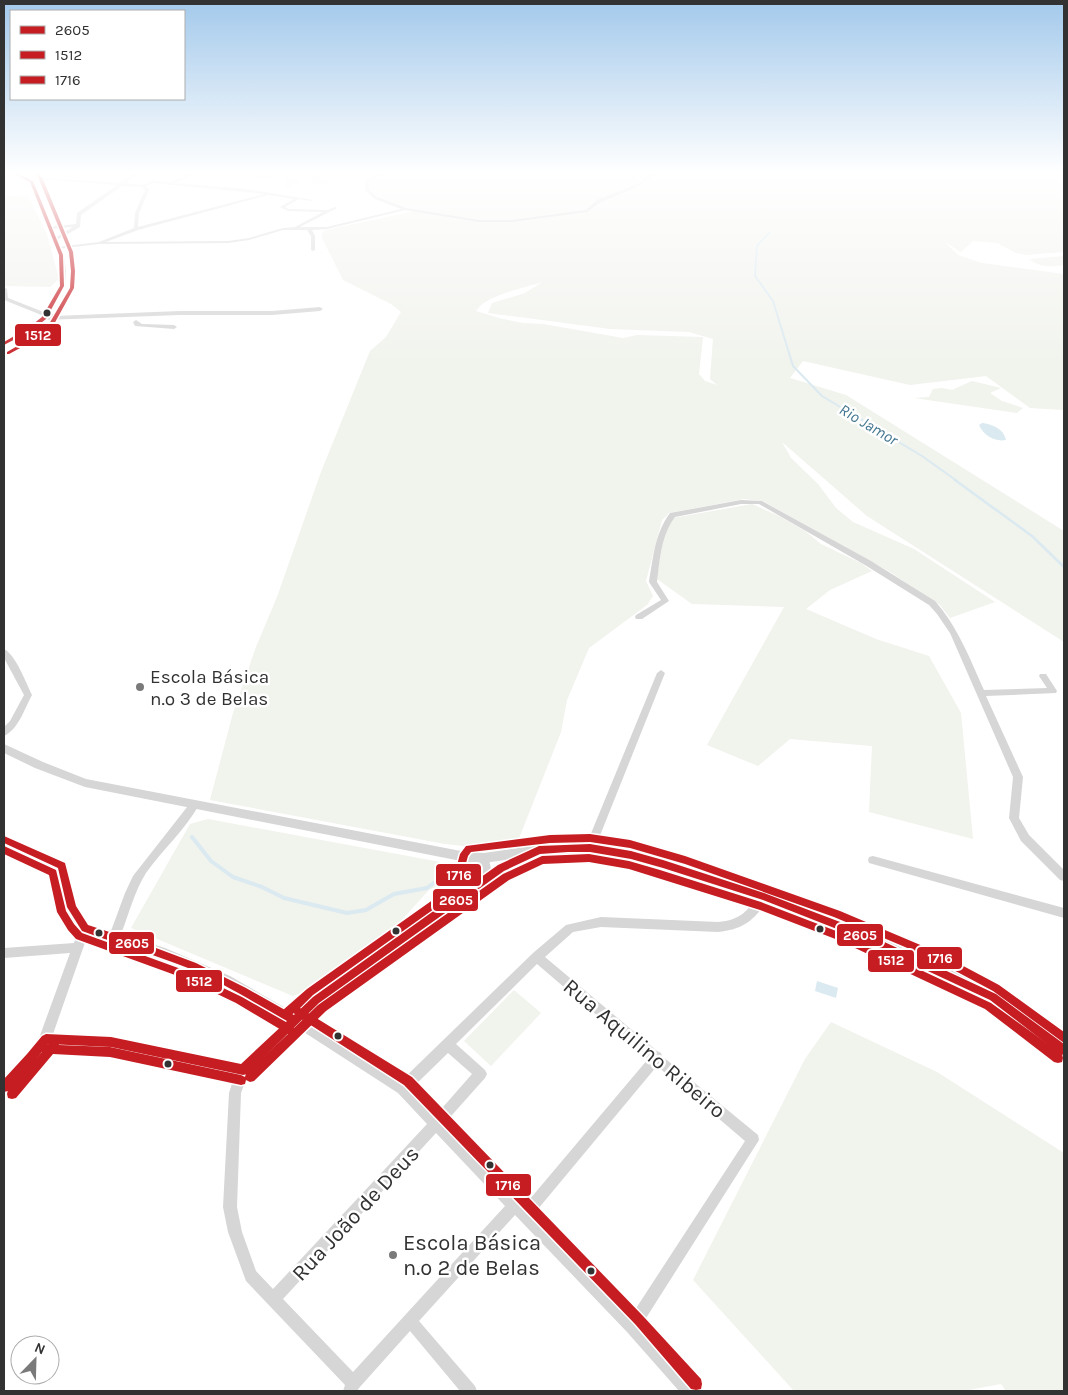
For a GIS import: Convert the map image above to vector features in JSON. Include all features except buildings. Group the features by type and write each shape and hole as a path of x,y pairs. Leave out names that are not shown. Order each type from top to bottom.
{"street":[{"path":"4,344 30,329 44,317 62,286 63,271 54,237"},
{"path":"55,240 62,237"},
{"path":"99,243 115,237"},
{"path":"58,248 99,243 228,242 255,237"},
{"path":"313,237 313,250"},
{"path":"4,289 6,300 44,317 82,318 189,313 287,313 320,309"},
{"path":"136,322 141,315"},
{"path":"115,316 116,318 136,322 137,325 142,326 174,327"},
{"path":"639,618 665,601 653,582 663,532 667,521 673,515 740,502 760,502 868,563 932,603 954,633 1018,777 1014,818 1025,838 1064,877"},
{"path":"4,652 13,665 28,695 13,723 4,733"},
{"path":"590,848 661,673"},
{"path":"982,693 1053,691 1043,676"},
{"path":"4,748 39,766 85,783 461,856 479,857 539,850 590,848 631,855 663,864 764,897 845,928 945,973 993,997 1064,1050"},
{"path":"114,937 136,880 159,848 183,824 194,805"},
{"path":"4,839 62,866 71,908 76,920 85,928 161,952 226,980 379,1072 402,1089 632,1327 689,1391"},
{"path":"539,850 501,868 316,1000 243,1070 235,1093 230,1207 235,1232 251,1276 352,1387 411,1322 520,1210 657,1058"},
{"path":"479,857 486,871 480,884"},
{"path":"463,896 479,857"},
{"path":"874,860 1064,913"},
{"path":"402,1089 537,957 570,928 601,922 734,926 748,919 764,897"},
{"path":"4,1088 28,1059 35,1055 46,1039 85,928"},
{"path":"4,953 77,948"},
{"name":"Rua Aquilino Ribeiro","path":"537,957 753,1140 632,1327"},
{"path":"46,1039 111,1042 243,1070"},
{"name":"Rua João de Deus","path":"273,1300 481,1074 447,1044"},
{"path":"411,1322 470,1391"}],"shaded area":[{"path":"4,237 48,237 59,279 50,287 4,286"},
{"path":"1064,237 1064,252 1026,255 1016,253 997,243 973,241 961,252 945,242 958,255 982,263 1064,274 1064,410 1030,408 986,376 910,385 803,361 790,378 846,395 1064,531 1064,642 867,516 782,442 791,458 818,484 836,508 853,522 914,549 995,602 950,618 940,605 890,572 763,501 744,499 669,513 662,520 646,581 653,596 647,605 589,648 567,700 561,732 518,841 473,847 445,844 210,800 233,713 256,647 277,597 321,472 370,351 386,337 401,312 391,304 343,280 322,238","holes":["542,282 525,293 492,303 488,313 610,329 689,332 713,339 710,379 717,385 705,381 699,374 703,337 637,335 623,338 543,324 523,323 476,311 481,305 496,296"]},
{"path":"1064,256 1064,265 1055,266 1042,265 1029,259"},
{"path":"972,381 1001,388 990,393 1002,401 1023,408 1017,413 914,398 929,397 933,389 952,390"},
{"path":"982,423 997,428 1003,433 1006,440 994,439 987,435 979,425"},
{"path":"752,504 779,516 805,531 821,544 861,563 872,571 830,590 806,609 876,639 929,656 961,713 973,839 869,812 872,746 790,739 758,766 707,745 784,607 692,604 657,579 662,547 666,530 673,518"},
{"path":"208,819 456,865 460,870 454,873 456,878 429,890 368,957 319,986 293,996 131,928 190,824"},
{"path":"817,981 838,988 836,998 815,991"},
{"path":"514,990 541,1013 491,1066 464,1041"},
{"path":"831,1022 937,1072 1064,1153 1064,1391 1006,1391 1001,1384 963,1391 794,1391 693,1280 805,1059"}],"waterway":[{"name":"Rio Jamor","path":"765,237 757,246 755,276 773,301 793,366 822,396 922,456 957,481"},
{"name":"Rio Jamor","path":"955,480 1032,536 1064,567"},
{"path":"192,837 211,861 233,877 262,887 284,898 347,913 366,910 394,894 427,888 438,880 453,875"}],"transit line":[{"name":"2605","path":"4,344 30,329 44,318 62,286 61,255 54,237"},
{"name":"1512","path":"9,353 35,338 51,325 72,288 71,252 65,237"},
{"name":"1716","path":"287,1013 310,992 455,889 464,854 469,849 550,839 590,838 630,844 685,860 837,914 934,955 996,988 1064,1038"},
{"name":"2605","path":"4,839 62,866 72,907 85,928 193,966 243,991 294,1020"},
{"name":"2605","path":"243,1070 316,1000 501,868 539,850 568,848 590,848 631,855 663,864 764,897 845,928 993,997 1064,1050"},
{"name":"1512","path":"4,850 53,873 62,912 79,936 189,976 239,1000 289,1029"},
{"name":"1512","path":"250,1077 322,1008 506,877 542,860 568,858 589,858 629,865 761,906 841,937 988,1006 1058,1058"},
{"name":"1716","path":"299,1012 408,1081 639,1320 696,1384"},
{"name":"2605","path":"46,1039 111,1042 243,1070"},
{"name":"2605","path":"4,1087 46,1039"},
{"name":"1512","path":"12,1094 54,1045"},
{"name":"1512","path":"46,1049 110,1052 241,1080"}],"place":[{"name":"Escola Básica n.º 3 de Belas","path":"140,687"},
{"name":"Escola Básica n.º 2 de Belas","path":"393,1255"}]}
